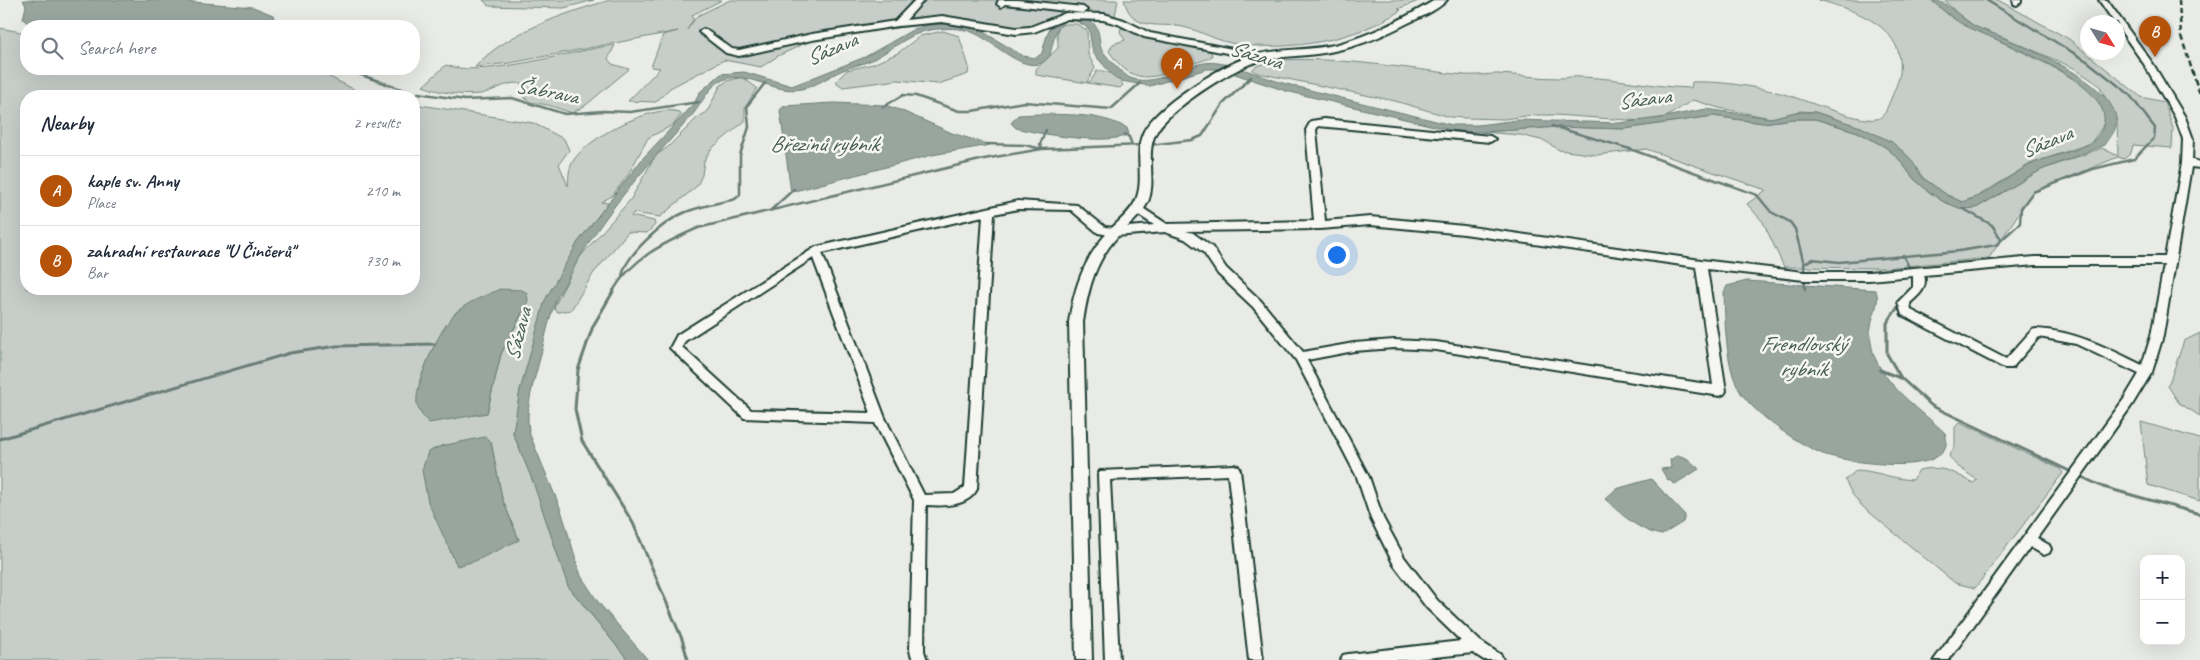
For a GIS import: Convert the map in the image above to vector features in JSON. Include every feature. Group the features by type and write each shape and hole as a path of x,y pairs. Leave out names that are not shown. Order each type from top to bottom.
{"main road":[{"path":"1084,660 1076,322 1084,279 1096,254 1138,209 1143,199 1146,179 1147,145 1150,133 1169,110 1248,61 1316,52 1344,46 1372,36 1442,0"}],"street":[{"path":"898,23 920,0"},
{"path":"1001,4 1003,0 1080,9 1121,22 1147,35 1240,53 1248,61"},
{"path":"1941,660 2128,402 2146,372 2157,336 2188,163 2188,139 2177,111 2148,64 2104,0"},
{"path":"703,32 729,51 739,53 812,37 898,23 942,19 1016,31 1031,30 1066,16 1104,17"},
{"path":"1320,225 1311,130 1314,123 1324,122 1490,139"},
{"path":"2188,163 2200,165"},
{"path":"879,418 748,415 676,348 681,338 816,251 1018,205 1068,205 1102,230 1115,232 1166,228 1320,225 1370,221 1464,230 1701,264 1804,276 1869,276 1918,273 2035,261 2170,261"},
{"path":"1138,209 1166,228 1189,236 1208,250 1222,271 1257,304 1300,357 1363,477 1377,519 1399,561 1432,604 1475,646 1496,660"},
{"path":"920,500 956,500 964,497 971,489 989,212"},
{"path":"816,251 879,418 920,500 918,651 920,660"},
{"path":"1300,357 1354,347 1384,344 1436,346 1720,391 1701,264"},
{"path":"1918,273 1922,282 1920,290 1904,302 1906,312 2008,365 2036,333 2056,333 2072,338 2146,372"},
{"path":"1112,660 1104,475 1234,470 1256,660"},
{"path":"2029,540 2044,549"},
{"path":"1348,660 1475,646"}],"shaded area":[{"path":"483,0 594,0 564,8 489,6"},
{"path":"610,0 722,0 692,15 693,20 687,30 697,16 730,0 1118,0 1114,21 1065,18 1039,30 1012,34 940,23 878,30 810,41 778,56 761,67 724,60 670,88 656,102 628,101 660,68 651,67 663,35 678,31 510,63 475,67 503,44 538,25"},
{"path":"1124,0 1421,0 1398,9 1401,10 1384,20 1344,36 1300,45 1257,46 1230,43 1183,27 1140,22 1128,10"},
{"path":"1819,0 1931,0 1951,17 2051,66 2089,89 2104,109 2105,119 2102,127 2091,143 2030,164 1978,196 1962,202 1947,195 1923,178 1903,151 1839,120 1815,112 1801,111 1771,118 1719,108 1693,100 1666,117 1643,121 1554,115 1534,115 1504,119 1450,117 1395,101 1258,73 1252,70 1265,63 1289,60 1319,60 1353,62 1464,75 1498,74 1544,78 1578,77 1691,88 1692,82 1714,82 1769,90 1857,117 1876,119 1881,117 1885,113 1900,73 1899,57 1895,43 1886,32 1862,15"},
{"path":"1944,0 1998,0 2069,39 2080,48 2080,60 2095,60 2141,97 2164,102 2173,128 2172,148 2133,145 2131,153 2124,159 2118,157 2033,192 1989,258 1884,268 1784,267 1763,222 1747,204 1766,190 1646,149 1597,155 1559,150 1545,141 1520,135 1482,132 1558,127 1624,129 1713,116 1763,123 1793,119 1815,119 1858,132 1885,147 1898,158 1914,179 1942,201 1962,209 1976,208 2041,170 2102,148 2118,156 2117,121 2099,85 2074,68 2003,37 1977,28 1957,13"},
{"path":"1076,24 1087,30 1088,54 1095,68 1087,82 1090,82 1097,71 1105,71 1118,79 1123,85 1120,88 1036,75 1036,69 1058,48 1057,33 1059,27"},
{"path":"0,28 20,32 20,75 326,75 355,90 20,90 20,295 420,295 420,105 533,123 564,139 569,150 559,164 568,186 572,163 590,144 604,134 620,125 653,113 679,112 681,115 673,125 648,138 628,175 612,196 601,202 608,203 578,242 520,390 513,433 535,486 568,586 628,660 0,660","holes":["457,311 522,314 501,354 487,413 472,415 419,382 435,344","491,442 502,498 519,540 441,446"]},
{"path":"1121,28 1127,28 1206,50 1211,52 1212,56 1163,74 1144,77 1135,75 1126,70 1109,51 1113,44 1125,40 1120,32"},
{"path":"943,31 959,36 969,67 968,74 938,84 898,80 843,87 837,83 837,80 847,70 873,64 898,53 920,36"},
{"path":"615,45 608,59 612,64 629,69 586,105 572,113 548,105 530,102 521,95 527,88 517,83 473,95 451,93 423,86 446,65 462,68 504,66"},
{"path":"742,77 757,88 745,108 745,121 711,149 704,161 702,175 697,186 660,217 633,213 631,216 654,221 655,225 647,233 628,232 593,274 571,310 558,312 554,309 579,258 631,199 655,156 668,147 697,118 707,112 720,86 727,81"},
{"path":"2200,333 2200,416 2179,403 2168,386 2184,341"},
{"path":"1960,422 2060,469 2063,473 1975,588 1955,583 1863,507 1852,494 1845,480 1857,470 1913,480 1919,470 1934,468 1953,473 1973,483 1977,480 1956,465 1949,456 1955,446 1955,427"},
{"path":"2141,422 2200,439 2200,501 2148,485"}],"water":[{"path":"23,0 168,0 253,7 273,15 274,19 24,20 26,6"},
{"path":"1931,0 1950,7 1973,25 2062,65 2084,79 2102,94 2113,109 2116,125 2105,145 2041,170 1976,208 1962,209 1942,201 1929,192 1914,179 1898,158 1885,147 1858,132 1815,119 1793,119 1763,123 1713,116 1624,129 1558,127 1482,132 1455,131 1286,91 1220,69 1207,69 1150,86 1121,81 1116,79 1093,53 1089,29 1071,20 1065,21 1060,25 1054,38 1050,55 1042,62 1034,65 1013,58 972,32 958,29 943,29 929,30 912,36 872,60 843,70 807,88 791,90 739,78 729,78 719,82 711,89 690,118 625,193 582,253 555,302 530,398 528,426 530,435 561,510 581,576 598,602 648,660 628,660 568,586 533,482 513,433 520,390 545,300 578,242 643,158 694,104 700,92 721,74 744,72 792,86 865,57 914,29 928,25 947,24 975,27 1023,56 1036,58 1042,53 1049,31 1056,21 1080,18 1087,19 1095,25 1101,48 1114,64 1130,78 1152,80 1196,65 1207,63 1226,64 1283,83 1452,125 1478,125 1518,120 1619,123 1660,118 1706,109 1771,118 1795,112 1815,112 1861,127 1892,142 1910,158 1923,178 1947,195 1962,202 1992,189 2029,165 2092,142 2104,123 2100,105 2084,87 2032,56 1960,23"},
{"name":"Březinů rybník","path":"833,103 885,105 952,133 990,145 932,155 791,192 780,110 784,106"},
{"path":"1039,114 1095,117 1127,128 1129,134 1106,139 1074,138 1016,128 1011,123 1018,115"},
{"name":"Frendlovský rybník","path":"1747,281 1875,290 1877,303 1870,335 1876,360 1898,391 1945,433 1945,448 1935,458 1919,463 1875,464 1853,461 1823,454 1790,436 1767,419 1741,393 1729,358 1724,292 1727,286"},
{"path":"500,289 522,290 527,293 528,301 501,354 487,413 429,423 419,409 417,394 424,368 437,339 459,310 473,301"},
{"path":"485,437 491,442 502,498 519,540 475,561 457,566 428,502 422,470 428,452 441,446"},
{"path":"1678,455 1688,459 1699,469 1675,484 1667,479 1661,469 1671,468 1670,460"},
{"path":"1651,479 1685,515 1683,522 1662,535 1639,526 1605,499 1616,489"}],"waterway":[{"path":"1904,256 1959,251 1996,245 2020,223 2021,208 2033,192 2093,169 2134,159 2154,138 2155,128 2129,94 2087,61 1986,0"},
{"name":"Šabrava","path":"361,75 404,90"},
{"name":"Sázava","path":"1149,145 1192,140 1202,136 1223,104 1251,77"},
{"path":"622,276 625,267 638,248 668,222 686,212 735,199 740,195 740,155 749,127 747,106 765,83"},
{"path":"883,107 903,95 916,96 959,111 972,111 1024,102 1111,109 1140,83"},
{"name":"Šabrava","path":"420,93 465,100 512,98 565,114 603,111 630,112 699,102"},
{"path":"1552,126 1630,149 1757,195 1771,212 1790,222 1795,229 1804,264"},
{"path":"1042,149 1040,144 1046,130"},
{"path":"1125,134 1129,137 1132,145"},
{"path":"987,144 1025,145 1042,149"},
{"path":"1042,149 1142,145"},
{"path":"613,291 621,279 639,261 661,246 698,228 984,159 1042,149"},
{"path":"771,210 794,189"},
{"path":"1962,208 1992,225 2001,239"},
{"path":"1804,264 1812,259 1839,262 1904,256"},
{"path":"1904,256 1911,271"},
{"path":"1804,264 1805,289"},
{"path":"614,290 593,326 578,370 575,409 582,441 633,523 682,639 688,660"},
{"path":"1900,304 1887,323 1887,354 1901,378 1932,406 2103,487 2200,514"},
{"path":"0,439 290,353 337,346 435,344"},
{"path":"1880,370 1900,378"}],"railway":[{"path":"2179,0 2181,36 2200,95"}],"place":[{"name":"zahradní restaurace \"U Činčerů\"","path":"2155,57"},
{"name":"kaple sv. Anny","path":"1177,89"}]}
